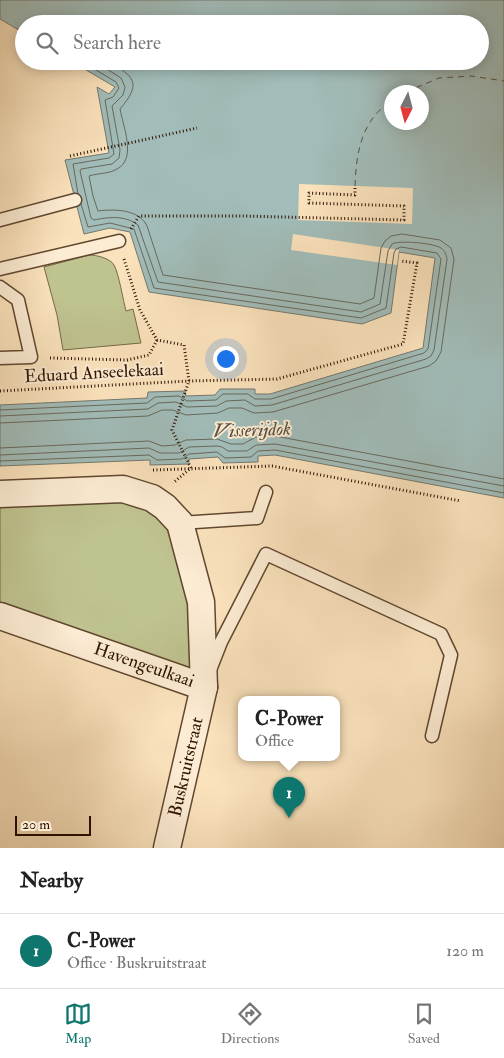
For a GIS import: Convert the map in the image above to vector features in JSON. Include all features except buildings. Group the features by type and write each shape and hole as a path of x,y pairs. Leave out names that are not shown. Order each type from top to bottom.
{"street":[{"name":"Havengeulkaai","path":"0,494 123,489 152,498 165,506 180,523 201,602 204,687 0,616"},
{"name":"Buskruitstraat","path":"167,848 204,687"}],"lane":[{"path":"0,220 75,200"},
{"path":"0,269 119,241"},
{"path":"0,287 18,300 30,357 0,358"},
{"path":"180,523 257,518 266,492"},
{"path":"204,687 221,642 266,554 440,634 451,655 432,736"}],"path":[{"path":"70,156 197,128"},
{"path":"136,220 139,216 243,216 404,220 404,206 309,203 310,193 355,195 355,186"},
{"path":"119,241 140,310 157,340 184,345 190,381 172,430 191,468"},
{"name":"Eduard Anseelekaai","path":"0,391 190,381 277,379 403,344 417,263 401,261"},
{"path":"30,357 127,360 149,355 157,340"},
{"path":"153,470 272,466 461,501"}],"green space":[{"path":"89,255 99,256 114,265 126,311 133,309 141,343 63,350 57,315 44,267"},
{"path":"124,498 161,518 178,542 195,607 197,673 0,605 0,504"}],"water":[{"name":"Visserijdok","path":"0,0 504,0 504,498 275,455 258,456 258,462 223,463 218,457 189,459 189,464 150,465 150,460 0,466 0,405 147,398 148,392 185,391 186,396 215,395 220,389 255,389 255,394 270,394 423,348 435,258 399,252 391,313 362,324 149,292 130,232 110,228 84,234 65,160 109,153 97,87 109,94 115,87 86,70 489,70 489,15 15,15 15,28 0,19"}],"pier":[{"path":"299,184 413,188 412,224 298,220"},
{"path":"293,234 399,250 397,265 291,250"}],"ferry route":[{"path":"422,85 439,78 471,76 504,81"},
{"path":"355,186 356,167 362,139 370,122 384,107"}],"place":[{"name":"C-Power","path":"289,818"}]}
